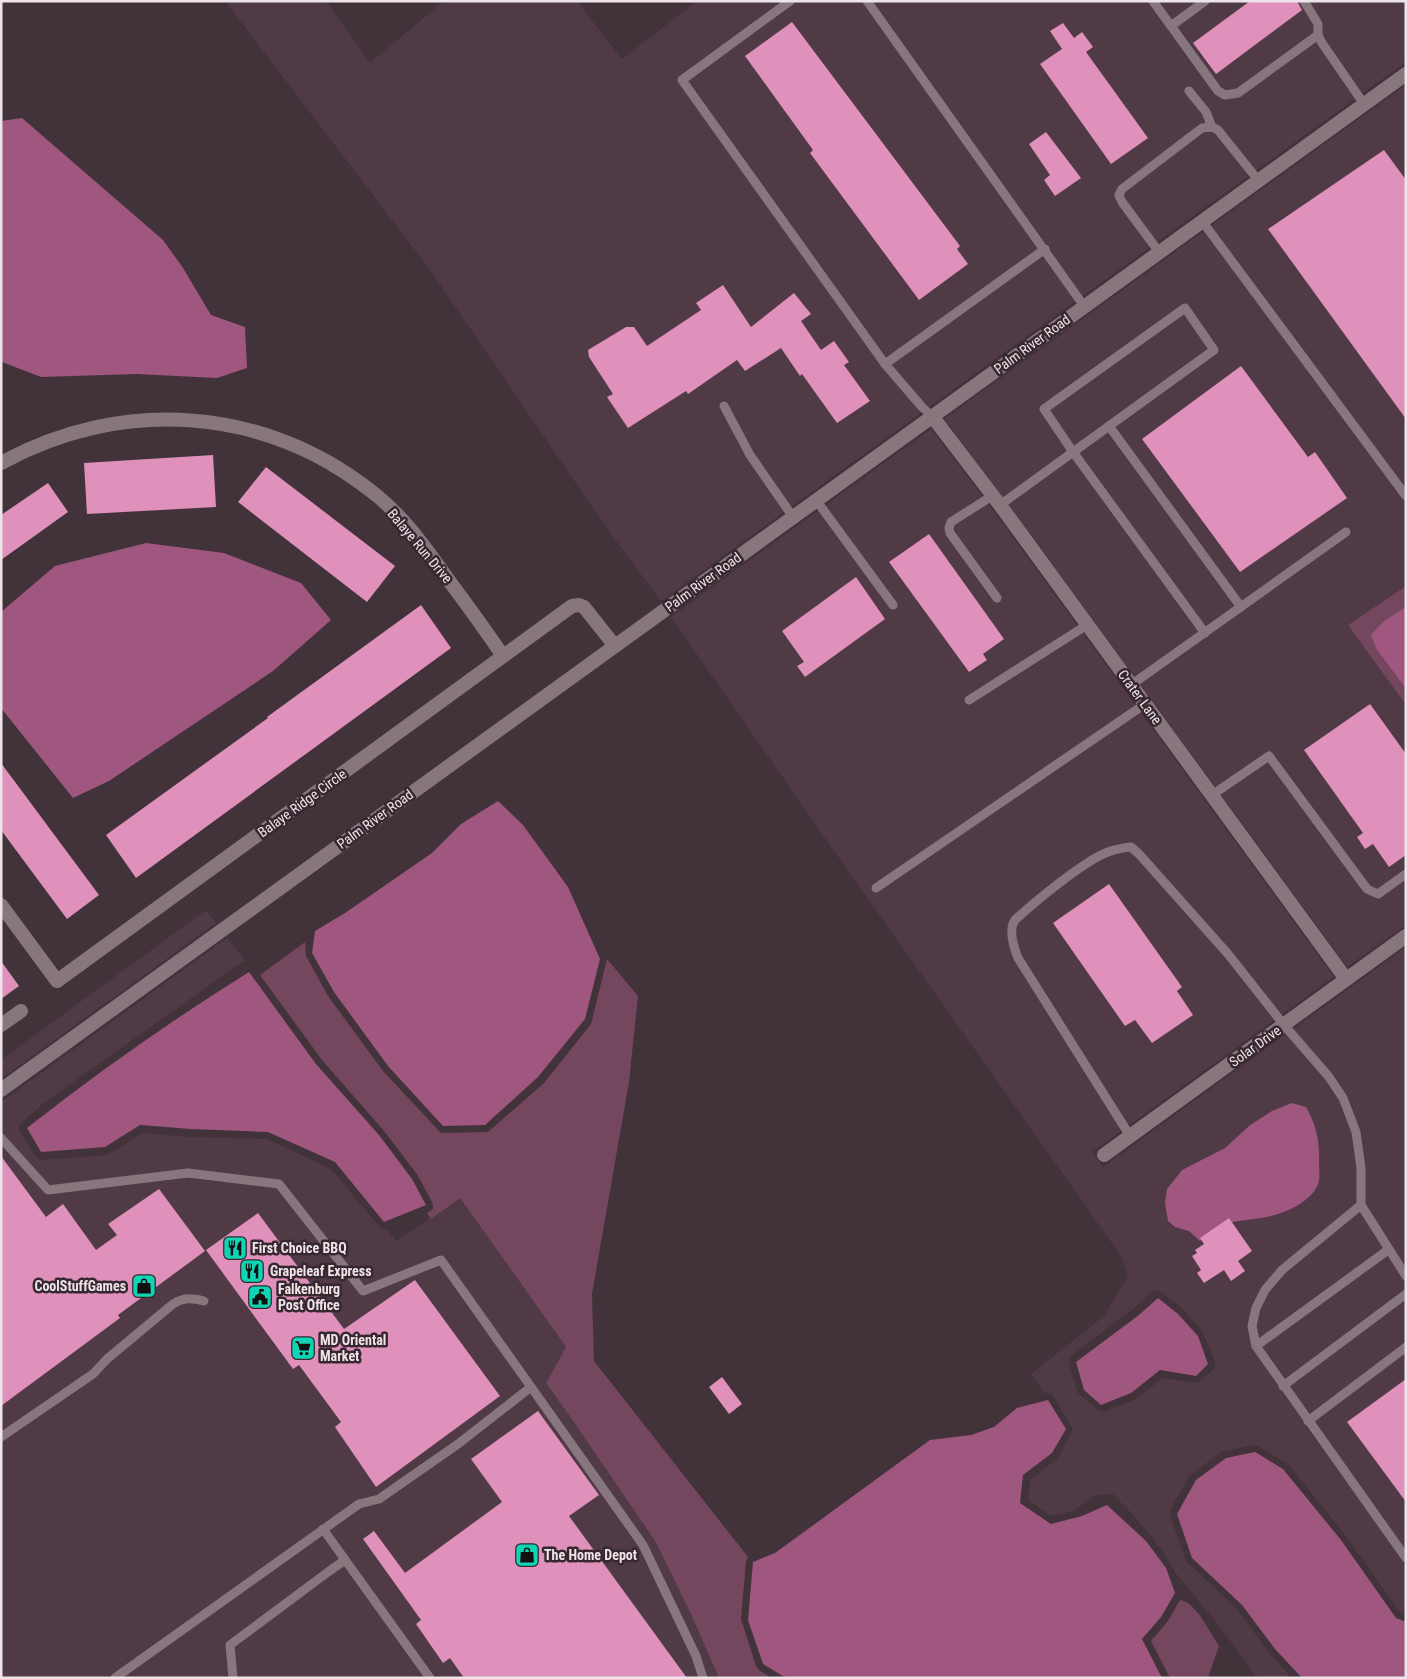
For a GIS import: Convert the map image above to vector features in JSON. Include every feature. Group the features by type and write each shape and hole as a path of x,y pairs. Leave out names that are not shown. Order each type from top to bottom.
{"street":[{"name":"Palm River Road","path":"1,1090 1406,74"},
{"name":"Crater Lane","path":"932,416 1346,979"},
{"name":"Balaye Run Drive","path":"1,463 26,449 61,436 95,426 130,421 164,419 197,421 230,425 272,436 312,452 372,491 404,522 431,555 503,656"},
{"name":"Balaye Ridge Circle","path":"1,905 57,981 572,606 579,605 588,612 615,646"},
{"name":"Solar Drive","path":"1104,1155 1406,936"},
{"path":"1,1026 21,1011"}],"lane":[{"path":"790,1 682,80 885,364 932,416"},
{"path":"867,1 1084,306"},
{"path":"1153,1 1218,91 1225,95 1238,93 1318,35"},
{"path":"1171,26 1205,1"},
{"path":"1304,1 1318,24 1318,35 1364,104"},
{"path":"1189,90 1206,112 1212,127"},
{"path":"1159,252 1122,202 1119,195 1122,189 1202,128 1212,127 1218,130 1258,180"},
{"path":"1202,221 1406,496"},
{"path":"885,364 1045,249"},
{"path":"997,598 950,533 951,522 996,501 1073,452 1214,350 1185,308 1044,410 1073,452 1205,633"},
{"path":"724,406 750,455 793,517"},
{"path":"1109,426 1241,607"},
{"path":"816,500 893,605"},
{"path":"1131,685 1346,532"},
{"path":"969,700 1087,625"},
{"path":"876,888 1145,704"},
{"path":"1212,795 1269,756 1367,889 1378,894 1406,874"},
{"path":"1130,1136 1023,966 1015,950 1012,934 1014,921 1039,899 1100,856 1119,848 1131,847 1228,954 1284,1025 1329,1077 1343,1098 1356,1132 1361,1168 1361,1205 1406,1276"},
{"path":"3,1142 48,1190 188,1173 279,1184 363,1292 441,1260 643,1545 696,1656 703,1678"},
{"path":"1361,1205 1282,1270 1265,1290 1256,1308 1252,1326 1256,1346 1406,1558"},
{"path":"1256,1346 1388,1250"},
{"path":"1283,1386 1406,1294"},
{"path":"1,1437 93,1374 107,1359 173,1304 191,1298 204,1301"},
{"path":"1308,1421 1406,1347"},
{"path":"115,1678 359,1504 378,1499 458,1444 531,1388"},
{"path":"323,1530 430,1678"},
{"path":"233,1678 230,1645 345,1560"}],"shaded area":[{"path":"225,1 326,1 370,63 444,1 577,1 622,59 697,1 1406,1 1406,62 661,601 608,530 430,270"},
{"path":"1406,85 1406,586 1348,625 1406,705 1406,925 1347,967 944,419"},
{"path":"22,118 163,240 183,268 211,315 245,327 247,368 217,378 137,374 41,377 2,362 1,121"},
{"path":"931,429 993,510 1334,977 1092,1152 1103,1167 1406,947 1406,1614 1400,1612 1346,1536 1288,1464 1258,1446 1253,1445 1221,1452 1189,1476 1171,1509 1170,1515 1186,1561 1237,1609 1270,1654 1292,1678 1258,1678 1255,1675 1217,1623 1174,1571 1152,1537 1113,1494 1094,1496 1074,1511 1051,1516 1028,1500 1030,1480 1058,1458 1073,1429 1051,1393 1044,1393 1031,1374 1104,1316 1128,1276 1121,1256 671,617","holes":["1249,1126 1269,1217 1250,1219 1219,1227 1200,1240 1189,1231 1182,1170 1225,1148","1157,1290 1182,1308 1203,1332 1215,1362 1215,1368 1197,1383 1163,1378 1134,1400 1104,1412 1099,1411 1078,1393 1069,1363 1070,1357"]},
{"path":"146,543 224,553 301,583 331,620 273,671 109,781 73,798 1,708 1,612 55,566"},
{"path":"1406,586 1406,607 1385,620 1377,650 1406,689 1406,705 1348,625"},
{"path":"1406,607 1406,689 1377,650 1371,635 1385,620"},
{"path":"498,801 523,825 568,887 600,959 585,1019 538,1077 485,1125 443,1126 388,1066 334,992 312,953 315,931 345,913 432,853 461,824"},
{"path":"206,910 216,923 1,1079 1,1060"},
{"path":"227,938 245,960 41,1105 22,1122 19,1127 20,1131 35,1156 41,1160 107,1155 143,1133 192,1137 267,1139 331,1169 379,1226 387,1229 396,1241 460,1198 566,1347 546,1383 655,1541 690,1612 719,1678 1,1678 1,1102"},
{"path":"305,942 306,956 328,996 383,1071 441,1133 488,1132 544,1083 591,1024 607,959 638,996 629,1082 592,1294 594,1361 748,1557 746,1561 741,1619 756,1666 760,1671 772,1678 719,1678 690,1612 655,1541 546,1383 566,1347 460,1198 431,1219 427,1213 433,1209 433,1204 417,1174 384,1131 322,1060 260,975"},
{"path":"249,972 316,1064 379,1135 412,1179 426,1205 384,1222 335,1162 268,1132 140,1125 105,1147 41,1152 27,1128 136,1047"},
{"path":"1292,1103 1306,1107 1317,1133 1319,1147 1319,1181 1316,1188 1305,1200 1290,1209 1267,1217 1224,1225 1200,1241 1189,1231 1175,1227 1168,1221 1165,1203 1167,1189 1182,1170 1225,1148 1249,1126 1272,1111"},
{"path":"1158,1298 1178,1314 1198,1336 1208,1364 1196,1376 1160,1370 1131,1393 1101,1405 1084,1390 1076,1362 1139,1315"},
{"path":"1048,1400 1066,1429 1052,1453 1023,1475 1020,1503 1051,1524 1082,1516 1107,1505 1146,1541 1166,1568 1175,1593 1161,1617 1142,1639 1162,1678 786,1678 763,1664 748,1620 753,1562 775,1553 930,1440 971,1435 994,1427 1017,1408"},
{"path":"1255,1452 1283,1469 1341,1540 1396,1618 1406,1622 1406,1678 1302,1678 1275,1649 1242,1605 1192,1558 1177,1514 1196,1480 1226,1458"},
{"path":"1180,1600 1192,1606 1219,1646 1208,1678 1170,1678 1151,1641 1168,1621"}],"building":[{"path":"1250,1 1297,1 1302,10 1216,74 1193,43"},
{"path":"792,22 960,246 957,249 968,264 919,300 810,153 813,150 745,56"},
{"path":"1063,23 1074,38 1082,32 1093,47 1086,52 1148,138 1111,164 1040,64 1062,49 1050,31"},
{"path":"1046,132 1081,178 1055,196 1044,180 1050,175 1029,144"},
{"path":"1384,150 1406,180 1406,419 1268,229"},
{"path":"723,285 751,327 794,293 811,314 801,321 821,350 834,341 849,362 844,365 870,401 837,423 802,374 800,376 781,348 745,371 737,360 688,394 686,391 628,428 607,397 613,394 589,357 588,350 626,327 634,327 647,346 701,310 696,303"},
{"path":"1241,366 1308,457 1315,452 1347,498 1240,572 1142,439"},
{"path":"213,455 216,507 87,514 84,463"},
{"path":"266,467 395,566 367,602 238,502"},
{"path":"48,483 68,512 1,560 1,515"},
{"path":"929,534 1004,639 983,654 987,660 969,672 889,562"},
{"path":"856,577 885,619 805,677 797,666 804,662 782,631"},
{"path":"421,605 451,648 136,878 106,835"},
{"path":"1370,704 1406,754 1406,855 1389,867 1373,844 1365,849 1357,837 1363,833 1304,750"},
{"path":"1,763 99,895 67,919 1,830"},
{"path":"1109,884 1182,987 1177,991 1193,1015 1152,1043 1135,1020 1125,1026 1053,923"},
{"path":"1,961 19,986 1,999"},
{"path":"1,1156 46,1217 63,1204 96,1250 117,1235 108,1224 159,1189 205,1251 118,1315 120,1318 1,1406"},
{"path":"258,1213 344,1329 415,1280 500,1396 376,1487 335,1427 341,1422 299,1365 293,1369 206,1250"},
{"path":"1229,1218 1252,1251 1238,1261 1245,1271 1231,1281 1224,1270 1204,1283 1197,1273 1201,1270 1192,1256 1197,1253 1195,1250 1204,1244 1200,1238"},
{"path":"722,1377 742,1404 729,1414 709,1387"},
{"path":"1406,1379 1406,1502 1347,1422"},
{"name":"The Home Depot","path":"538,1411 599,1495 569,1516 687,1678 464,1678 450,1658 443,1663 416,1624 421,1620 363,1539 374,1531 405,1573 502,1502 471,1459"}],"place":[{"name":"First Choice BBQ","path":"235,1248"},
{"name":"Grapeleaf Express","path":"252,1271"},
{"name":"CoolStuffGames","path":"144,1286"},
{"name":"Falkenburg Post Office","path":"260,1297"},
{"name":"MD Oriental Market","path":"303,1348"},
{"name":"The Home Depot","path":"527,1555"}]}
